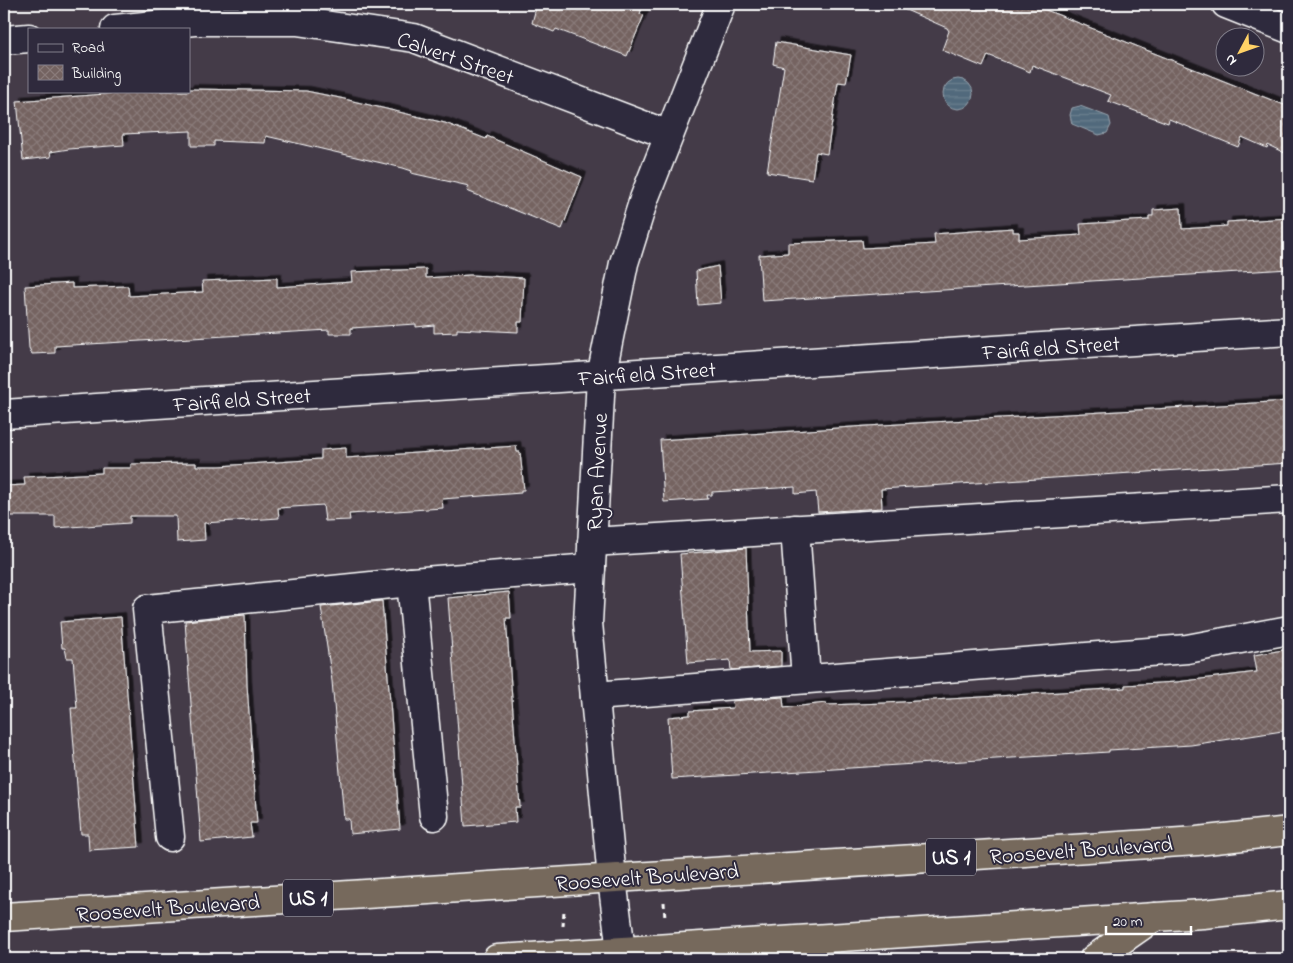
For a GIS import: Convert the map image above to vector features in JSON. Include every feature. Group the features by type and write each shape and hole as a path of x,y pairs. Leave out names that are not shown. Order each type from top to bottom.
{"highway":[{"name":"Roosevelt Boulevard","path":"4,917 1197,841 1289,830"},
{"path":"498,959 622,955 1154,917 1289,904"},
{"path":"1094,959 1154,917"}],"street":[{"name":"Ryan Avenue","path":"622,955 612,879 588,623 601,377 624,263 644,199 721,4"},
{"path":"1226,4 1289,29"},
{"name":"Calvert Street","path":"124,28 194,21 297,21 414,38 670,135"},
{"path":"4,40 28,38"},
{"name":"Fairfield Street","path":"4,414 601,377 1289,331"},
{"path":"170,837 147,609 411,582 591,555 795,529 1289,499"},
{"path":"795,529 806,679"},
{"path":"411,582 434,816"},
{"path":"595,696 1187,648 1289,630"}],"path":[{"path":"664,901 665,921"},
{"path":"563,929 564,909"}],"water":[{"path":"958,79 969,83 973,94 969,105 958,109 947,105 943,94 947,83"},
{"path":"1080,106 1109,117 1111,125 1107,133 1099,135 1072,124 1070,115 1072,108"}],"building":[{"path":"537,4 643,4 640,14 644,15 627,56 556,29 554,32 532,23"},
{"path":"892,4 1031,4 1289,107 1289,155 1268,145 1267,148 1242,137 1238,147 1169,119 1168,123 1108,101 1111,95 1032,65 1030,72 988,55 983,67 942,50 949,31 947,28"},
{"path":"776,42 851,55 846,83 838,82 827,154 816,152 812,179 767,172 784,67 773,64"},
{"path":"190,89 306,91 445,123 486,139 487,136 582,177 562,229 467,191 469,186 411,173 412,171 403,168 266,136 265,143 214,141 214,146 191,146 191,131 123,134 124,145 69,149 50,152 51,157 23,160 17,101 117,93 190,92"},
{"path":"1181,208 1182,229 1227,226 1227,222 1289,218 1289,269 762,301 759,255 788,253 788,243 862,240 863,248 935,244 934,234 1013,228 1013,232 1019,232 1019,239 1081,235 1080,224 1149,220 1149,216 1153,216 1153,210"},
{"path":"718,266 721,303 698,305 696,271"},
{"path":"426,269 426,278 470,275 524,278 522,322 518,322 518,332 457,329 457,332 434,333 434,325 416,327 416,324 351,328 351,334 329,334 329,330 55,346 55,353 32,354 29,348 25,286 72,283 72,288 128,286 129,296 203,292 202,281 277,278 277,287 352,282 351,272"},
{"path":"1289,401 1289,463 881,489 882,508 818,512 816,492 795,494 795,487 712,492 712,495 707,495 708,499 664,502 660,440"},
{"path":"516,446 517,452 520,452 524,490 521,490 521,493 442,499 443,508 349,514 350,520 325,521 323,505 278,508 279,518 204,523 205,540 177,542 176,516 130,516 130,523 55,528 55,516 4,516 4,486 25,485 24,477 102,473 102,468 131,468 131,464 196,463 196,466 220,466 321,459 321,450 346,448 346,458"},
{"path":"746,548 750,652 781,651 781,666 731,670 730,660 688,663 680,554"},
{"path":"509,592 511,618 506,618 520,807 515,807 516,822 465,826 448,598"},
{"path":"382,601 400,829 350,834 349,819 344,819 332,681 321,607"},
{"path":"245,615 247,685 257,823 250,823 252,837 201,842 185,621"},
{"path":"121,617 139,847 89,850 88,834 81,834 78,799 71,708 77,708 73,658 67,658 65,648 62,648 60,622"},
{"path":"1289,649 1289,730 1191,745 1109,750 1109,752 672,779 668,717 690,715 690,711 733,708 732,701 783,697 784,708 826,703 827,705 886,703 1125,688 1125,685 1177,682 1257,672 1254,655"}]}
